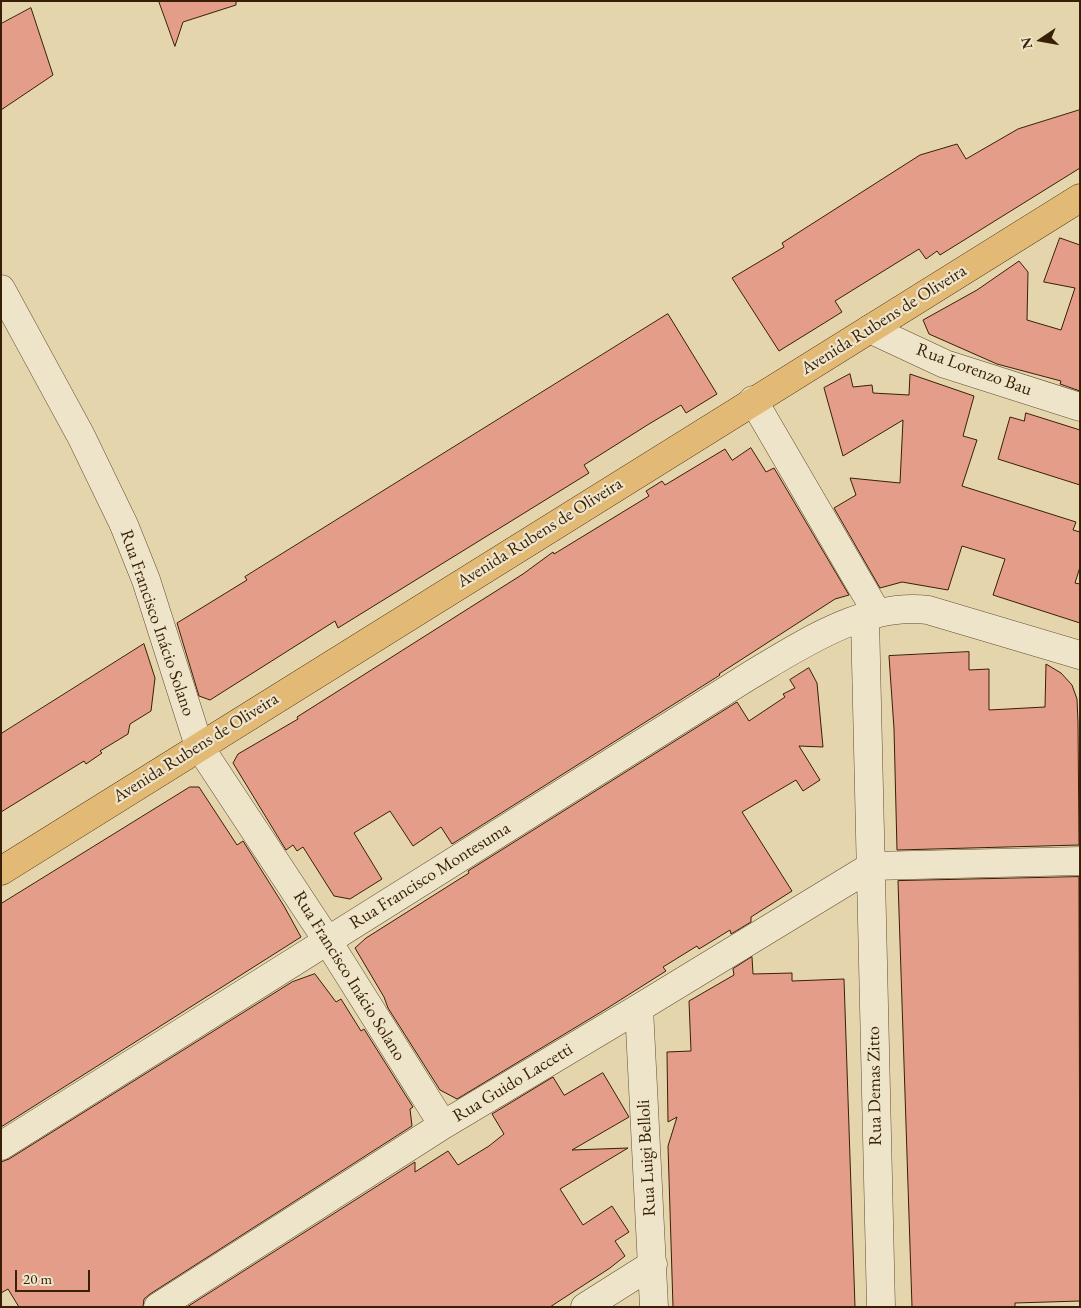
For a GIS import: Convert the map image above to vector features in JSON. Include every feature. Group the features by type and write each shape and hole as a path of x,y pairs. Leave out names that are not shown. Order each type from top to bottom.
{"main road":[{"name":"Avenida Rubens de Oliveira","path":"1,871 753,400 1080,198"}],"street":[{"name":"Rua Francisco Inácio Solano","path":"1,288 81,436 124,525 146,580 199,746 328,940 443,1125"},
{"name":"Rua Lorenzo Bau","path":"870,329 945,364 1080,407"},
{"path":"753,400 871,615"},
{"name":"Rua Francisco Montesuma","path":"1,1146 749,676 812,639 871,615 910,608 928,610 1080,656"},
{"name":"Rua Demas Zitto","path":"871,615 874,1059 881,1307"},
{"path":"872,866 1080,861"},
{"name":"Rua Guido Laccetti","path":"158,1307 443,1125 872,866"},
{"name":"Rua Luigi Belloli","path":"639,1008 654,1307"},
{"path":"586,1307 653,1264"}],"building":[{"path":"159,1 236,1 236,5 183,22 175,46"},
{"path":"31,8 53,75 1,110 1,24"},
{"path":"1080,110 1080,168 940,255 937,251 926,259 919,249 835,301 842,312 779,351 732,278 784,247 782,243 920,155 957,144 966,159 1018,129"},
{"path":"1060,238 1080,245 1080,391 1060,384 1061,381 997,364 929,334 923,320 977,290 1019,261 1028,272 1027,320 1061,330 1075,288 1044,282"},
{"path":"668,314 717,394 686,413 681,405 649,424 584,465 589,473 338,628 335,621 210,700 199,696 177,623 247,580 245,577"},
{"path":"850,374 853,387 872,385 873,393 909,395 910,374 974,396 963,436 977,440 962,486 1076,522 1073,530 1080,532 1080,567 1075,583 1080,584 1080,623 993,595 1005,559 962,546 948,590 902,582 880,588 834,508 856,495 850,478 900,483 903,420 843,456 824,388"},
{"path":"1026,413 1080,430 1080,485 998,459 1010,417 1024,421"},
{"path":"751,448 766,472 774,468 849,595 835,599 720,675 452,844 441,827 413,846 390,811 354,833 382,879 350,899 334,896 303,847 297,851 293,845 286,850 233,763 238,754 298,719 297,717 523,574 553,552 554,554 649,496 646,491 662,481 665,485 725,449 732,460"},
{"path":"144,644 155,678 151,711 130,724 128,734 100,751 102,753 86,764 84,761 1,812 1,734"},
{"path":"969,652 969,670 989,669 989,710 1045,707 1046,664 1061,673 1072,685 1077,699 1079,845 897,850 894,729 889,656"},
{"path":"809,668 817,683 823,747 799,746 820,780 803,791 796,780 742,812 792,891 751,917 751,922 731,934 730,930 699,949 697,946 663,967 666,971 457,1099 440,1090 388,1008 384,997 355,948 366,938 469,873 468,871 737,702 749,721 785,697 783,694 795,688 790,680"},
{"path":"190,787 199,787 237,845 243,841 301,937 1,1127 1,904"},
{"path":"1079,877 1080,1301 1015,1303 1015,1307 912,1307 898,881"},
{"path":"752,957 753,974 792,973 792,981 844,979 855,1307 673,1307 668,1146 677,1117 668,1122 667,1052 691,1051 689,1001 734,975 733,969"},
{"path":"315,974 336,1002 341,999 361,1031 364,1029 413,1107 410,1109 412,1126 150,1294 144,1299 143,1307 19,1307 8,1289 1,1293 1,1162 9,1159 292,982"},
{"path":"603,1073 629,1117 572,1150 628,1148 560,1189 583,1225 612,1206 629,1232 615,1241 625,1256 550,1307 187,1307 415,1162 415,1172 448,1151 458,1165 489,1146 504,1134 492,1114 553,1077 564,1095"}]}
